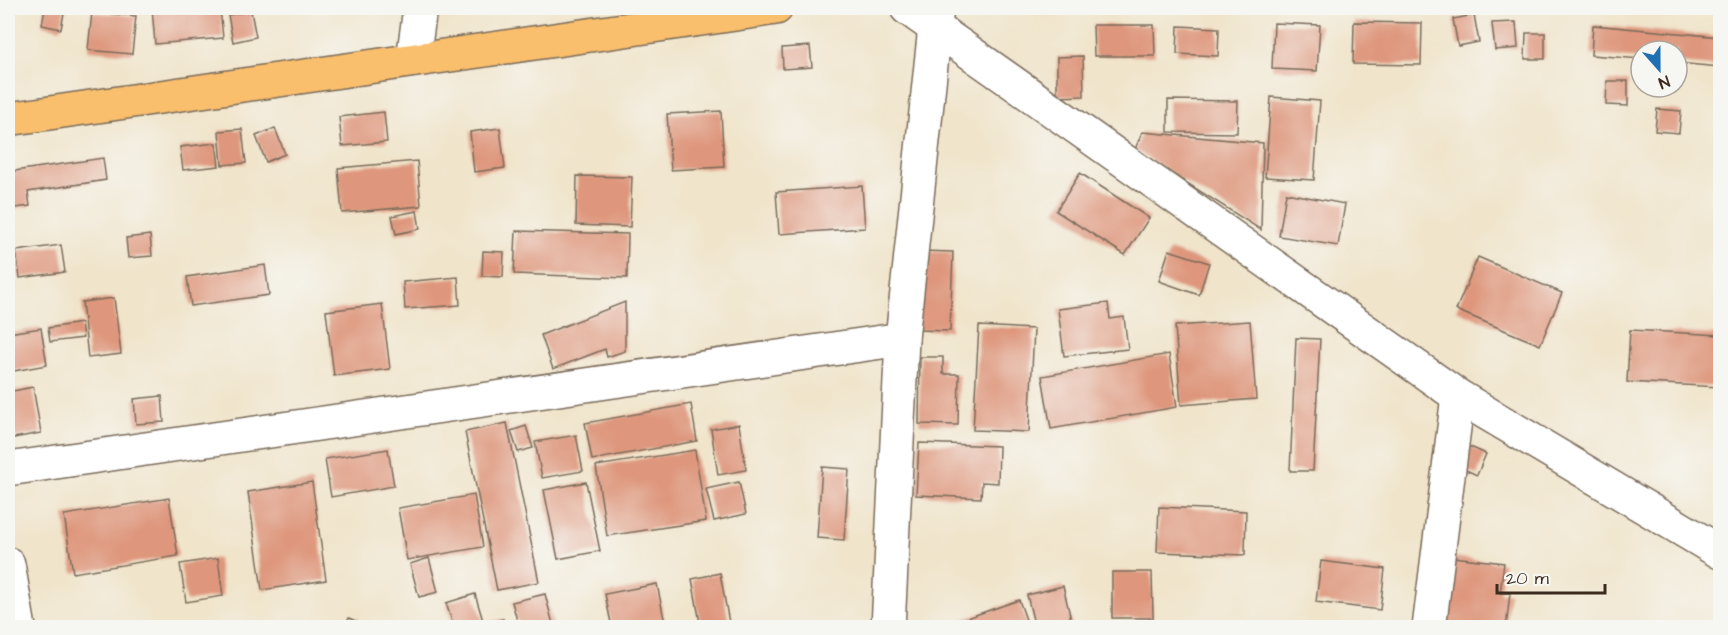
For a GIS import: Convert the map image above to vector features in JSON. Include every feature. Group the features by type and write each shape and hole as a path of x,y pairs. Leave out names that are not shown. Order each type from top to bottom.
{"main road":[{"path":"8,119 776,8"}],"street":[{"path":"413,60 420,8"},
{"path":"888,627 902,339 926,13"},
{"path":"926,13 1458,396 1720,552"},
{"path":"8,469 902,339"},
{"path":"1429,627 1458,396"},
{"path":"8,564 19,627"}],"building":[{"path":"45,8 65,8 61,29 42,25"},
{"path":"152,8 220,8 223,38 155,44"},
{"path":"251,11 256,37 233,42 228,15"},
{"path":"92,12 136,16 132,54 88,50"},
{"path":"1474,15 1479,42 1458,46 1453,19"},
{"path":"1354,22 1422,23 1421,65 1353,64"},
{"path":"1516,22 1518,48 1495,50 1492,23"},
{"path":"1274,23 1320,25 1317,71 1272,69"},
{"path":"1093,25 1154,25 1155,56 1094,56"},
{"path":"1593,25 1720,37 1720,67 1689,64 1689,39 1629,39 1629,58 1591,55"},
{"path":"1178,26 1219,28 1218,56 1177,54"},
{"path":"1526,33 1545,33 1545,59 1525,59"},
{"path":"810,46 812,67 783,69 782,48"},
{"path":"1083,56 1084,96 1057,97 1057,57"},
{"path":"1607,81 1628,81 1628,106 1606,105"},
{"path":"1271,97 1320,101 1314,180 1265,177"},
{"path":"1168,100 1238,101 1237,133 1168,132"},
{"path":"1657,109 1681,111 1679,133 1655,131"},
{"path":"721,111 724,167 671,170 667,114"},
{"path":"384,112 387,142 342,146 339,117"},
{"path":"275,128 285,154 266,162 256,136"},
{"path":"500,128 505,168 474,172 470,132"},
{"path":"242,129 246,163 222,165 219,131"},
{"path":"1142,132 1263,143 1261,230 1135,150"},
{"path":"216,143 219,166 183,170 180,147"},
{"path":"103,158 106,180 28,192 30,206 8,209 8,172"},
{"path":"417,161 421,206 342,213 338,168"},
{"path":"1080,173 1149,218 1125,255 1056,211"},
{"path":"577,176 632,177 630,227 576,225"},
{"path":"862,186 865,228 779,234 776,192"},
{"path":"1286,193 1345,204 1338,246 1279,236"},
{"path":"417,211 420,229 396,234 392,216"},
{"path":"516,231 628,234 627,278 514,274"},
{"path":"150,235 152,256 128,258 126,238"},
{"path":"61,245 65,272 20,278 16,251"},
{"path":"1169,250 1209,263 1199,295 1159,281"},
{"path":"483,251 504,252 503,277 482,276"},
{"path":"921,251 953,252 950,331 917,330"},
{"path":"1478,257 1562,293 1540,345 1456,310"},
{"path":"265,265 269,295 191,306 187,277"},
{"path":"458,277 460,305 405,309 403,282"},
{"path":"114,298 121,354 88,358 82,302"},
{"path":"625,302 625,351 607,357 605,349 553,369 541,335"},
{"path":"1108,303 1110,319 1124,317 1128,349 1064,356 1058,309"},
{"path":"382,304 390,369 334,376 326,311"},
{"path":"1250,321 1256,399 1181,405 1175,326"},
{"path":"81,323 83,338 50,342 48,328"},
{"path":"979,326 1034,329 1029,432 973,430"},
{"path":"41,328 47,365 8,372 8,333"},
{"path":"1630,330 1720,335 1720,387 1627,382"},
{"path":"1296,338 1320,339 1313,471 1290,471"},
{"path":"1169,354 1177,407 1051,429 1042,376"},
{"path":"920,357 943,357 943,374 959,374 958,425 919,424"},
{"path":"33,387 41,433 8,439 8,392"},
{"path":"162,396 164,422 136,424 134,399"},
{"path":"691,404 697,441 592,460 585,423"},
{"path":"507,423 539,582 497,590 465,432"},
{"path":"739,424 746,470 718,475 711,429"},
{"path":"526,426 533,448 518,452 511,431"},
{"path":"576,435 583,471 542,478 535,442"},
{"path":"919,443 999,446 998,483 982,482 981,498 916,495"},
{"path":"1466,445 1486,454 1477,475 1457,466"},
{"path":"388,449 394,486 331,497 325,459"},
{"path":"695,450 706,521 607,536 596,466"},
{"path":"822,467 849,469 844,540 817,538"},
{"path":"312,482 326,580 262,590 248,492"},
{"path":"586,482 600,551 558,559 544,490"},
{"path":"739,482 746,514 714,521 706,489"},
{"path":"474,495 483,547 407,560 398,508"},
{"path":"169,498 178,556 73,573 64,515"},
{"path":"1159,507 1246,511 1245,555 1157,552"},
{"path":"1453,557 1504,563 1500,593 1510,593 1506,628 1445,628"},
{"path":"218,558 223,596 186,602 180,564"},
{"path":"429,558 438,592 419,597 410,564"},
{"path":"1321,561 1385,569 1380,610 1316,602"},
{"path":"1112,572 1152,572 1153,618 1112,618"},
{"path":"720,573 730,628 701,628 692,579"},
{"path":"657,584 666,628 612,628 605,594"},
{"path":"1063,586 1073,628 1035,628 1027,595"},
{"path":"475,594 484,624 503,619 506,628 454,628 446,603"},
{"path":"545,594 554,628 519,628 512,602"},
{"path":"1019,600 1029,628 964,628 961,620"},
{"path":"349,618 370,628 344,628"}]}
